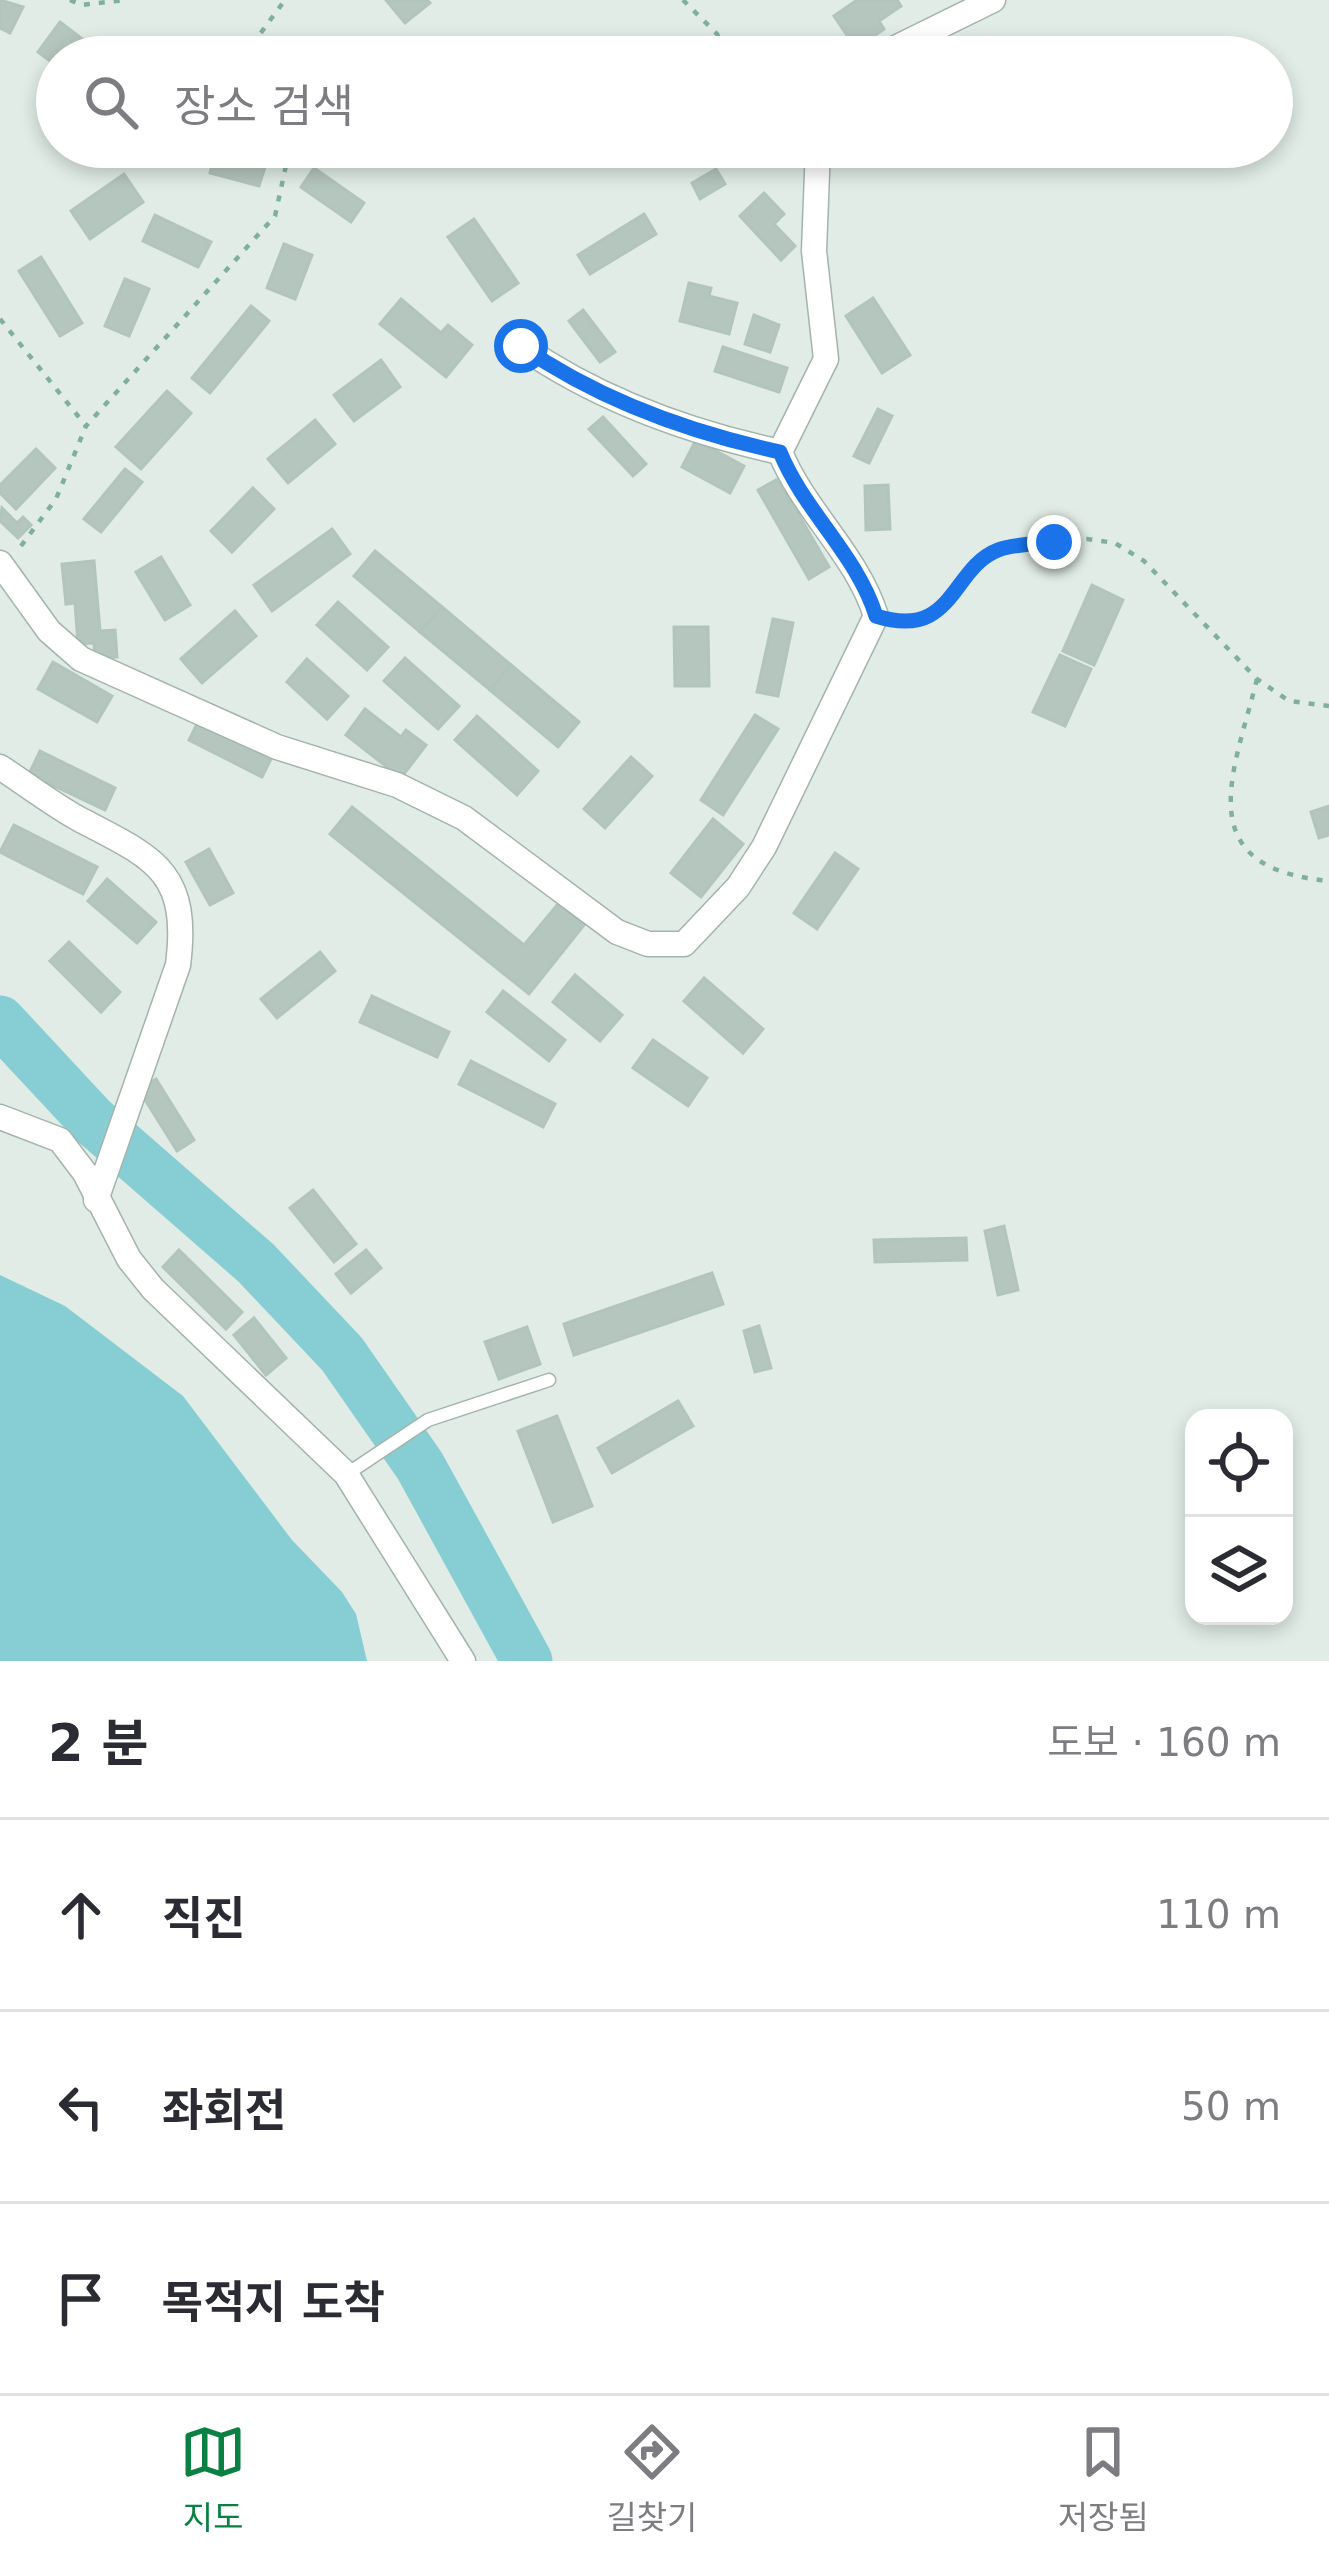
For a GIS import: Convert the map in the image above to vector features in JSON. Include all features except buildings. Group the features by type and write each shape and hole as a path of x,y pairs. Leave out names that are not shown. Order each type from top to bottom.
{"street":[{"path":"920,36 993,0"},
{"path":"780,452 826,359 814,251 817,168"},
{"path":"521,346 566,377 706,436 780,452"},
{"path":"3,564 50,631 81,659 277,747 371,774 464,818 617,932 649,944 684,944 738,887 764,847 876,616 867,587 798,490 780,452"},
{"path":"0,766 73,816 152,856 175,891 183,928 178,965 95,1202"},
{"path":"0,1117 60,1140 85,1173 95,1202 153,1289 346,1474 463,1661"}],"lane":[{"path":"346,1474 413,1428 549,1381"}],"path":[{"path":"70,0 81,4 126,0"},
{"path":"258,36 285,0"},
{"path":"682,0 718,36"},
{"path":"3,564 56,499 86,426 275,215 285,168"},
{"path":"0,320 86,426"},
{"path":"876,616 896,622 922,618 945,604 995,550 1087,539 1115,543 1144,561 1257,679 1289,701 1329,706"},
{"path":"1257,679 1229,780 1232,829 1251,854 1271,866 1300,878 1329,881"}],"water":[{"path":"0,1275 65,1306 183,1396 292,1540 342,1592 356,1614 367,1661 0,1661"}],"waterway":[{"path":"0,1021 92,1120 256,1263 342,1354 420,1466 527,1661"}],"route":[{"path":"521,346 566,377 706,436 780,452 807,503 867,587 876,616 896,622 922,618 945,604 995,550 1054,542"}]}
